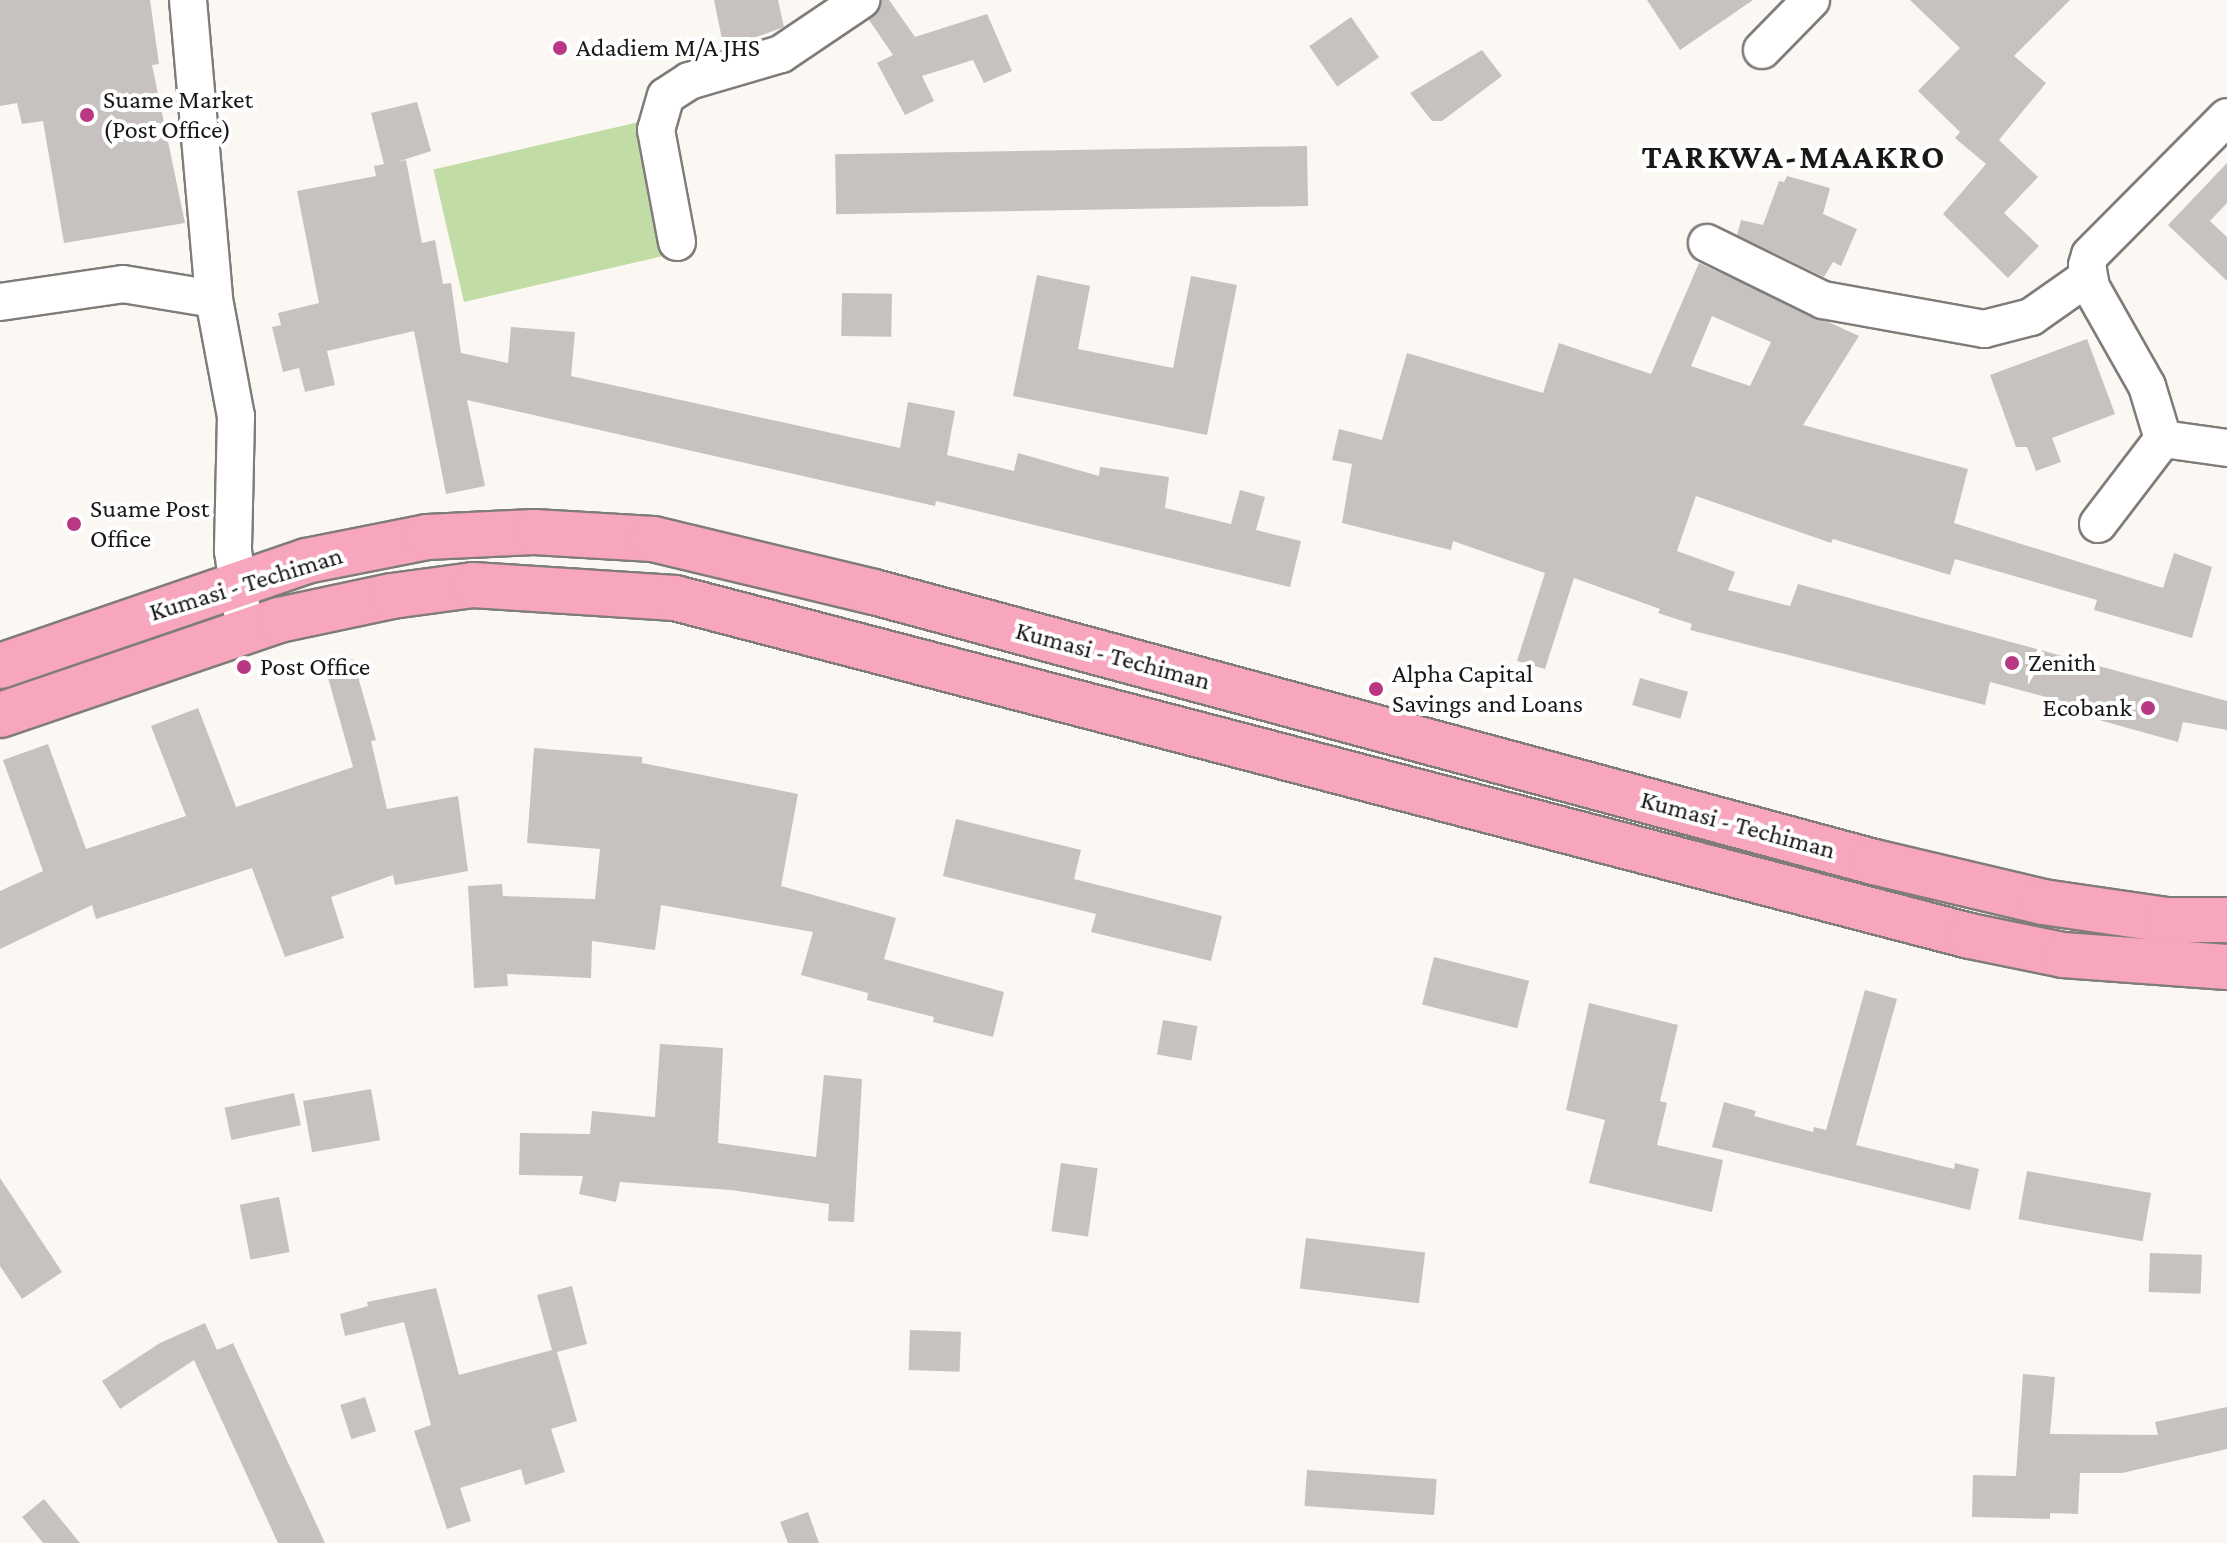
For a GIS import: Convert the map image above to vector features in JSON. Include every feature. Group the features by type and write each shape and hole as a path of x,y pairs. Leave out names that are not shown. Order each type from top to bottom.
{"highway":[{"name":"Kumasi - Techiman","path":"0,666 306,561 427,537 534,532 653,539 874,592 1889,866 2043,902 2167,920 2227,920"},
{"path":"0,715 245,631 392,596 473,585 675,598 1970,936 2079,957 2227,967"}],"street":[{"path":"188,0 214,299 236,416 235,585 245,631"},
{"path":"677,242 656,130 666,96 689,81 781,54 861,0"},
{"path":"1762,50 1811,0"},
{"path":"2163,439 2147,386 2088,277 2090,255 2227,117"},
{"path":"1707,243 1823,300 1984,329 2031,317 2088,277"},
{"path":"0,302 123,284 214,299"},
{"path":"2163,439 2227,448"},
{"path":"2098,524 2163,439"}],"green space":[{"path":"639,122 670,255 464,302 433,169"}],"building":[{"name":"Suame Market (Post Office)","path":"0,0 150,0 159,64 152,65 185,223 64,243 43,121 22,124 17,103 0,106"},
{"path":"714,0 778,0 784,27 724,49"},
{"path":"882,0 889,0 915,37 987,14 1012,71 984,83 973,60 922,76 934,101 905,115 877,63 893,55 869,20"},
{"path":"1647,0 1753,0 1680,50"},
{"path":"1910,0 2070,0 2014,56 2046,83 1999,140 2038,177 2004,213 2039,246 2008,278 1943,214 1986,164 1955,138 1960,132 1918,91 1960,48"},
{"path":"1351,17 1379,57 1337,86 1309,46"},
{"path":"1482,50 1502,76 1442,121 1432,121 1410,93"},
{"path":"417,102 431,151 397,162 406,160 422,243 435,240 443,284 451,283 461,353 508,363 511,327 575,332 571,376 900,448 908,402 955,411 947,455 1014,471 1018,453 1099,476 1100,467 1169,477 1165,508 1231,524 1240,490 1265,497 1256,530 1301,541 1290,587 936,501 935,506 467,400 485,486 446,494 414,331 327,351 335,385 305,392 299,368 283,372 272,327 281,325 278,313 319,303 297,191 376,176 374,166 384,164 371,113"},
{"path":"1307,146 1308,206 836,214 835,154"},
{"path":"2227,163 2227,203 2210,221 2227,237 2227,281 2168,225"},
{"path":"1787,176 1830,188 1823,214 1857,229 1841,266 1833,262 1824,277 1737,235 1741,220 1763,225 1779,181 1784,182"},
{"path":"1699,263 1859,336 1803,425 1968,469 1954,523 2163,588 2174,553 2212,567 2192,638 2094,610 2097,600 1955,559 1950,575 1833,539 1831,543 1696,496 1677,551 1735,572 1728,590 1790,606 1798,584 2227,701 2227,730 2183,722 2178,742 2067,711 2069,703 1990,682 1985,705 1690,630 1692,624 1658,613 1660,609 1574,578 1545,669 1517,661 1545,573 1453,541 1451,550 1342,523 1352,464 1332,460 1339,429 1382,440 1407,353 1543,393 1559,343 1651,374","holes":["1712,316 1771,342 1750,386 1691,366"]},
{"path":"1037,275 1090,286 1078,349 1173,368 1191,276 1237,285 1207,435 1013,396"},
{"path":"842,293 892,294 891,337 841,336"},
{"path":"2087,339 2115,414 2052,438 2061,462 2036,471 2027,447 2016,447 1990,375"},
{"path":"353,659 376,740 371,741 387,809 458,796 468,871 395,885 393,875 331,897 344,938 285,957 252,868 96,919 92,905 0,949 0,891 43,871 3,760 48,744 86,849 186,816 151,726 198,708 236,807 353,767 325,667"},
{"path":"1640,678 1688,692 1680,719 1632,705"},
{"path":"534,748 642,757 642,763 798,794 781,886 896,918 884,959 1004,992 993,1037 933,1022 934,1017 867,1000 868,993 801,975 813,932 661,905 655,950 592,941 591,978 507,974 508,986 474,988 468,886 502,884 503,896 595,899 600,849 527,843"},
{"path":"956,819 1081,850 1074,879 1222,916 1211,961 1091,932 1096,914 943,876"},
{"path":"1434,957 1529,981 1517,1028 1422,1005"},
{"path":"1865,990 1897,999 1856,1145 1954,1169 1955,1163 1979,1169 1970,1210 1712,1147 1724,1102 1756,1111 1754,1116 1813,1132 1814,1127 1826,1130"},
{"path":"1589,1003 1678,1025 1660,1101 1667,1103 1657,1145 1723,1160 1712,1212 1589,1183 1605,1120 1566,1110"},
{"path":"1163,1020 1197,1026 1191,1061 1157,1054"},
{"path":"660,1044 723,1048 718,1143 816,1157 824,1075 862,1079 854,1222 828,1221 829,1204 731,1190 620,1182 616,1202 579,1194 583,1176 519,1175 520,1133 590,1134 592,1111 655,1117"},
{"path":"371,1089 380,1140 312,1152 303,1101"},
{"path":"294,1093 301,1125 231,1140 225,1108"},
{"path":"1061,1163 1098,1168 1088,1236 1051,1231"},
{"path":"2027,1171 2151,1193 2143,1241 2018,1219"},
{"path":"0,1178 62,1272 22,1299 0,1266"},
{"path":"279,1197 290,1252 250,1260 240,1205"},
{"path":"1306,1238 1425,1253 1419,1303 1300,1289"},
{"path":"2150,1253 2202,1255 2201,1294 2149,1292"},
{"path":"572,1286 587,1344 557,1352 577,1421 551,1429 565,1472 525,1485 521,1469 460,1488 471,1521 447,1529 414,1431 431,1425 404,1322 345,1336 340,1314 368,1306 367,1302 436,1288 459,1375 552,1350 537,1295"},
{"path":"205,1323 217,1350 233,1343 325,1543 278,1543 194,1360 120,1409 102,1381 160,1343"},
{"path":"910,1330 961,1332 960,1372 909,1370"},
{"path":"2023,1374 2055,1377 2050,1434 2158,1435 2155,1422 2227,1407 2227,1449 2122,1473 2080,1473 2078,1514 2050,1513 2050,1519 1972,1517 1973,1475 2016,1476"},
{"path":"365,1397 376,1431 351,1439 340,1405"},
{"path":"1307,1470 1437,1479 1434,1515 1304,1506"},
{"path":"44,1499 80,1543 43,1543 22,1517"},
{"path":"808,1512 819,1543 788,1543 780,1522"}],"place":[{"name":"Adadiem M/A JHS","path":"560,48"},
{"name":"Suame Market (Post Office)","path":"87,115"},
{"name":"Suame Post Office","path":"74,524"},
{"name":"Zenith","path":"2012,663"},
{"name":"Post Office","path":"244,667"},
{"name":"Alpha Capital Savings and Loans","path":"1376,689"},
{"name":"Ecobank","path":"2148,708"}],"district":[{"name":"TARKWA-MAAKRO","path":"1794,157"}]}
